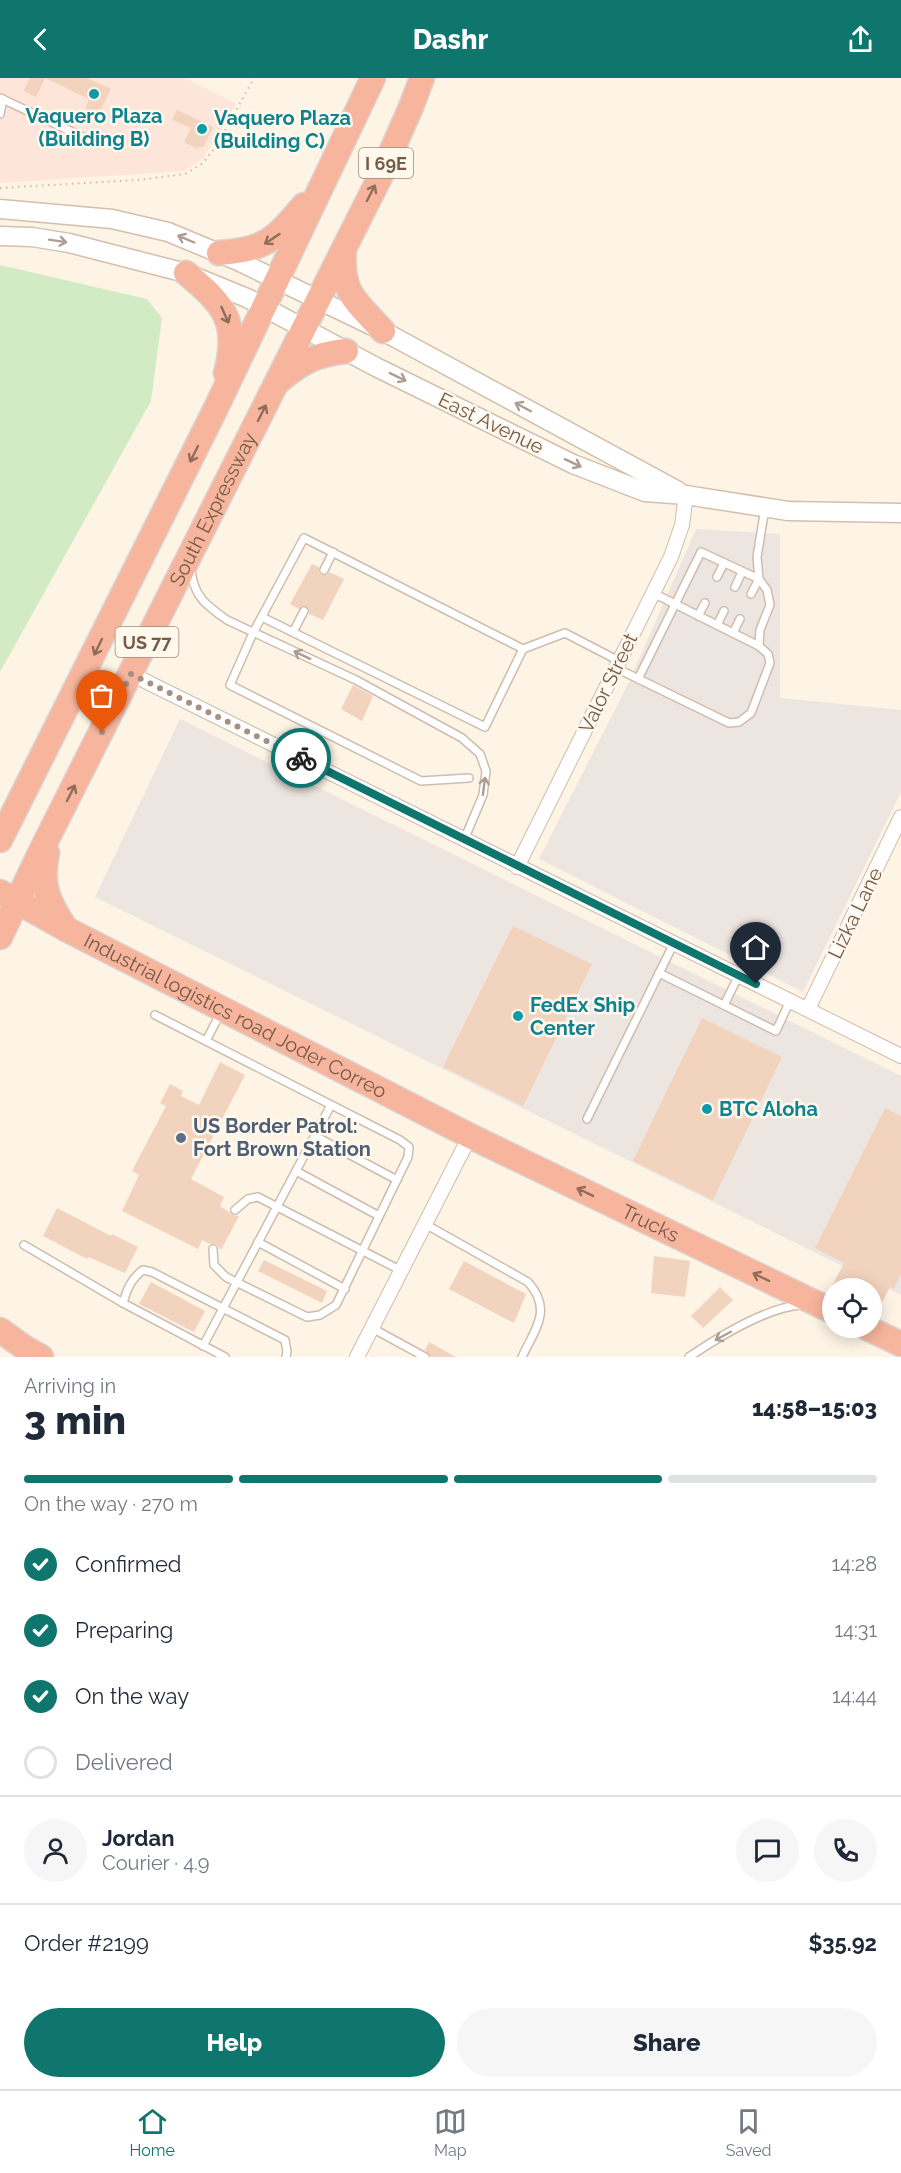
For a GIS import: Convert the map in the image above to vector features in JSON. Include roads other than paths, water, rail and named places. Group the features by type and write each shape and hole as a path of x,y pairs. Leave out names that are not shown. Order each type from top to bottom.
{"highway":[{"name":"I 69E","path":"277,281 373,78"},
{"name":"South Expressway","path":"0,937 8,897 53,828 131,674 382,173 422,78"},
{"path":"219,253 241,252 261,246 278,236 325,181"},
{"path":"345,246 343,265 347,290 383,331"},
{"path":"186,273 210,293 223,308 229,322 231,345 228,364 215,410"},
{"name":"US 77","path":"0,840 277,281"},
{"path":"278,382 294,368 323,353 346,351"},
{"path":"53,828 45,864 45,889 66,929"},
{"name":"Industrial logistics road Joder Correo","path":"8,897 470,1136"},
{"name":"Trucks","path":"470,1136 822,1306"},
{"path":"0,1330 41,1357"},
{"path":"882,1335 901,1344"}],"street":[{"name":"East Avenue","path":"0,209 112,219 168,232 219,253 383,331 686,495"},
{"name":"East Avenue","path":"0,236 32,237 69,243 186,273 265,307 346,351 573,464 645,492 686,495 788,511 901,513"},
{"name":"Valor Street","path":"517,867 678,538 686,495"},
{"path":"131,674 901,1056"},
{"name":"Lizka Lane","path":"808,1010 901,817"},
{"path":"357,1357 470,1136"}],"lane":[{"path":"0,114 2,98 98,144"},
{"path":"751,594 759,579 758,557 765,508"},
{"path":"469,778 421,781 230,685 261,617 304,538 524,649"},
{"path":"324,570 333,552"},
{"path":"638,679 701,552 759,579 767,590 770,605 760,630 759,646"},
{"path":"189,559 196,593 209,608 253,633 376,690 462,738 480,754 486,771 483,795 464,840"},
{"path":"717,577 724,563"},
{"path":"735,587 742,572"},
{"path":"261,617 485,727 524,649 566,633 638,679 729,723 739,722 751,713 770,663 768,654 759,646 653,593"},
{"path":"698,616 705,603"},
{"path":"293,632 304,611"},
{"path":"717,625 724,611"},
{"path":"733,633 740,619"},
{"path":"587,1119 674,944"},
{"path":"659,973 776,1031 790,1001"},
{"path":"724,1005 739,975"},
{"path":"206,1041 223,1009"},
{"path":"155,1015 400,1140 409,1147 408,1157 345,1289 336,1305 320,1315 307,1317 226,1277 214,1264 213,1249"},
{"path":"203,1346 331,1105"},
{"path":"315,1136 397,1180"},
{"path":"296,1171 379,1216"},
{"path":"235,1210 248,1199 258,1197 402,1271"},
{"path":"425,1224 528,1282 536,1290 542,1304 541,1316 522,1357"},
{"path":"258,1242 345,1289"},
{"path":"24,1245 123,1303 225,1357"},
{"path":"123,1303 135,1277 143,1270 152,1272 285,1340 286,1357"},
{"path":"688,1357 711,1342 766,1315 793,1306 822,1307"},
{"path":"372,1328 424,1357"}],"place":[{"name":"Vaquero Plaza (Building B)","path":"94,94"},
{"name":"Vaquero Plaza (Building C)","path":"202,129"},
{"name":"FedEx Ship Center","path":"518,1016"},
{"name":"BTC Aloha","path":"707,1109"},
{"name":"US Border Patrol: Fort Brown Station","path":"181,1138"}]}
